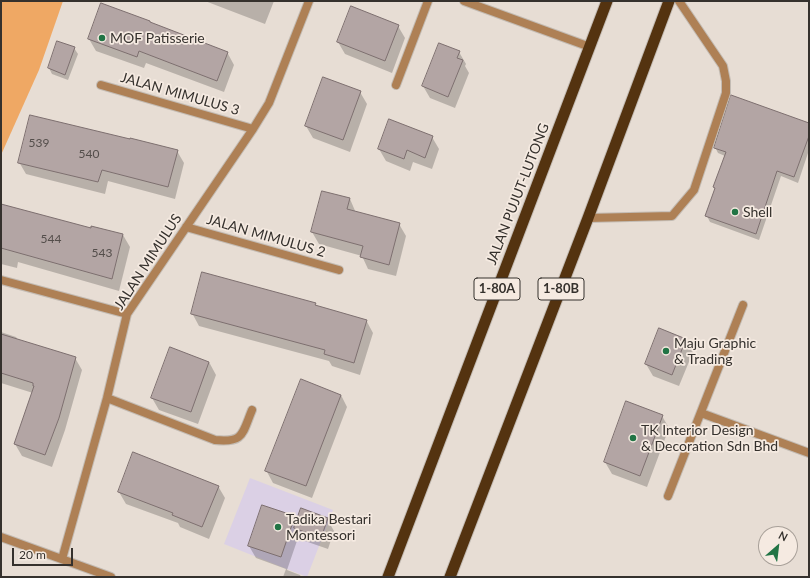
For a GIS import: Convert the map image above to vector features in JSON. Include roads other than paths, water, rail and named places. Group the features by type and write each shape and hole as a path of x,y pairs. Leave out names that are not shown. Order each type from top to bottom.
{"highway":[{"name":"JALAN PUJUT-LUTONG","path":"388,577 607,1"},
{"name":"1-80B","path":"450,577 588,218 668,1"}],"street":[{"name":"JALAN MIMULUS","path":"62,560 107,398 127,314 269,102 309,1"},
{"path":"396,85 428,1"},
{"path":"464,1 590,47"},
{"path":"588,218 672,216 694,190 726,93 726,81 723,66 679,1"},
{"name":"JALAN MIMULUS 3","path":"101,85 253,128"},
{"name":"JALAN MIMULUS 2","path":"186,227 339,270"},
{"path":"1,280 127,314"},
{"path":"668,496 742,305"},
{"path":"107,398 215,440 229,442 237,439 243,432 252,410"},
{"path":"701,413 809,453"},
{"path":"1,536 111,577"}],"place":[{"name":"MOF Patisserie","path":"102,38"},
{"name":"Shell","path":"735,212"},
{"name":"Maju Graphic & Trading","path":"666,351"},
{"name":"TK Interior Design & Decoration Sdn Bhd","path":"633,438"},
{"name":"Tadika Bestari Montessori","path":"278,527"}]}
